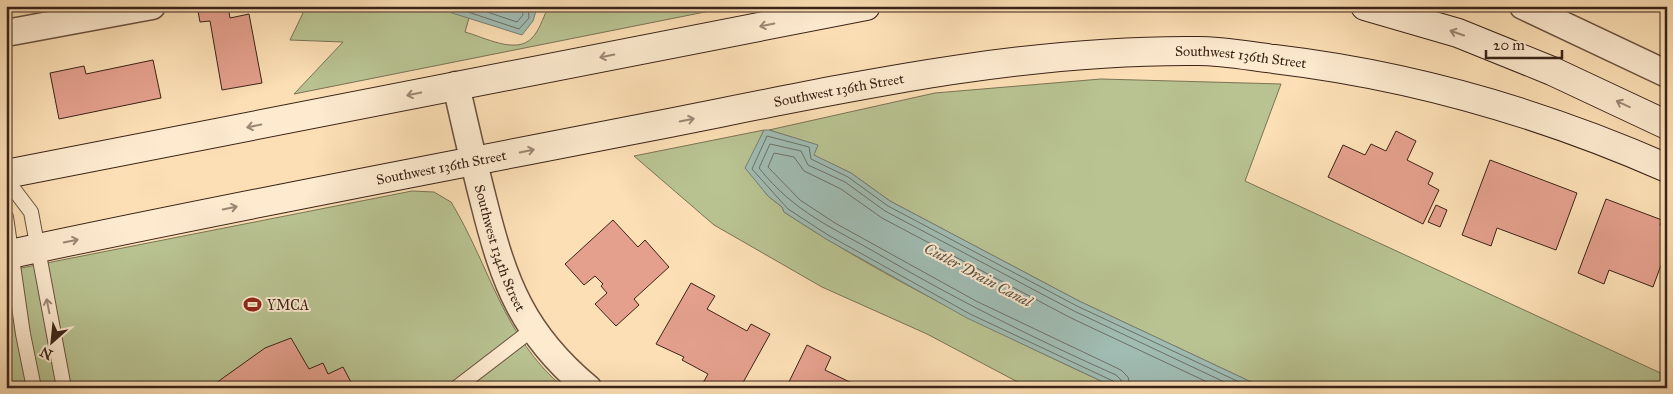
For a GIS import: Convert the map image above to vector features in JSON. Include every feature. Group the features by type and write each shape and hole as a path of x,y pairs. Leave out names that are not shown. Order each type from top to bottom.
{"street":[{"path":"6,33 152,6"},
{"path":"6,174 866,6"},
{"path":"1365,6 1458,33 1552,71 1667,125"},
{"path":"1523,6 1667,74"},
{"name":"Southwest 136th Street","path":"18,252 906,77 1067,55 1202,50 1327,65 1437,88 1538,117 1667,168"},
{"name":"Southwest 134th Street","path":"456,85 473,162 499,261 510,290 533,329 555,357 588,388"}],"lane":[{"path":"6,179 31,212 18,252 23,334 34,388"},
{"path":"6,217 64,388"},
{"path":"456,388 533,329"}],"green space":[{"path":"294,6 438,6 469,18 465,32 500,43 517,45 525,43 532,38 547,10 546,6 735,6 294,94 343,42 290,40 303,13"},
{"path":"1101,79 1281,84 1245,181 1667,376 1667,388 1264,388 1079,301 890,201 851,173 813,155 817,145 769,130 935,93"},
{"path":"764,130 746,168 768,196 782,207 784,212 905,284 1031,348 1116,388 1029,388 927,334 822,287 714,225 634,156"},
{"name":"YMCA","path":"412,191 434,192 451,202 465,226 512,324 543,368 564,388 6,388 6,271"}],"water":[{"path":"438,6 531,6 536,11 533,21 522,35 452,13"},
{"name":"Cutler Drain Canal","path":"764,130 818,145 814,155 851,173 890,201 1079,301 1264,388 1116,388 967,318 826,239 784,212 782,207 768,196 745,168"}],"building":[{"path":"197,6 228,6 230,18 249,14 262,83 222,90 210,21 200,22"},
{"path":"153,60 161,98 59,119 50,73 84,66 86,74"},
{"path":"1396,131 1416,141 1407,160 1433,173 1428,184 1439,190 1423,224 1328,177 1343,145 1365,155 1371,144 1386,151"},
{"path":"1490,160 1577,193 1556,250 1497,228 1491,246 1462,235"},
{"path":"1606,199 1662,220 1660,225 1667,228 1667,268 1661,265 1653,287 1609,270 1604,284 1578,273"},
{"path":"1436,205 1447,210 1440,227 1428,222"},
{"path":"613,220 638,247 645,240 669,267 634,299 639,305 616,326 595,304 607,293 601,286 603,284 595,276 584,285 565,264"},
{"path":"691,283 715,296 707,309 747,331 751,324 770,334 740,388 712,388 703,383 708,374 682,360 684,357 656,344"},
{"path":"291,338 309,369 323,363 328,374 343,367 354,388 209,388 265,348"},
{"path":"807,345 831,357 825,370 862,388 786,388"}],"place":[{"name":"YMCA","path":"253,305"}]}
